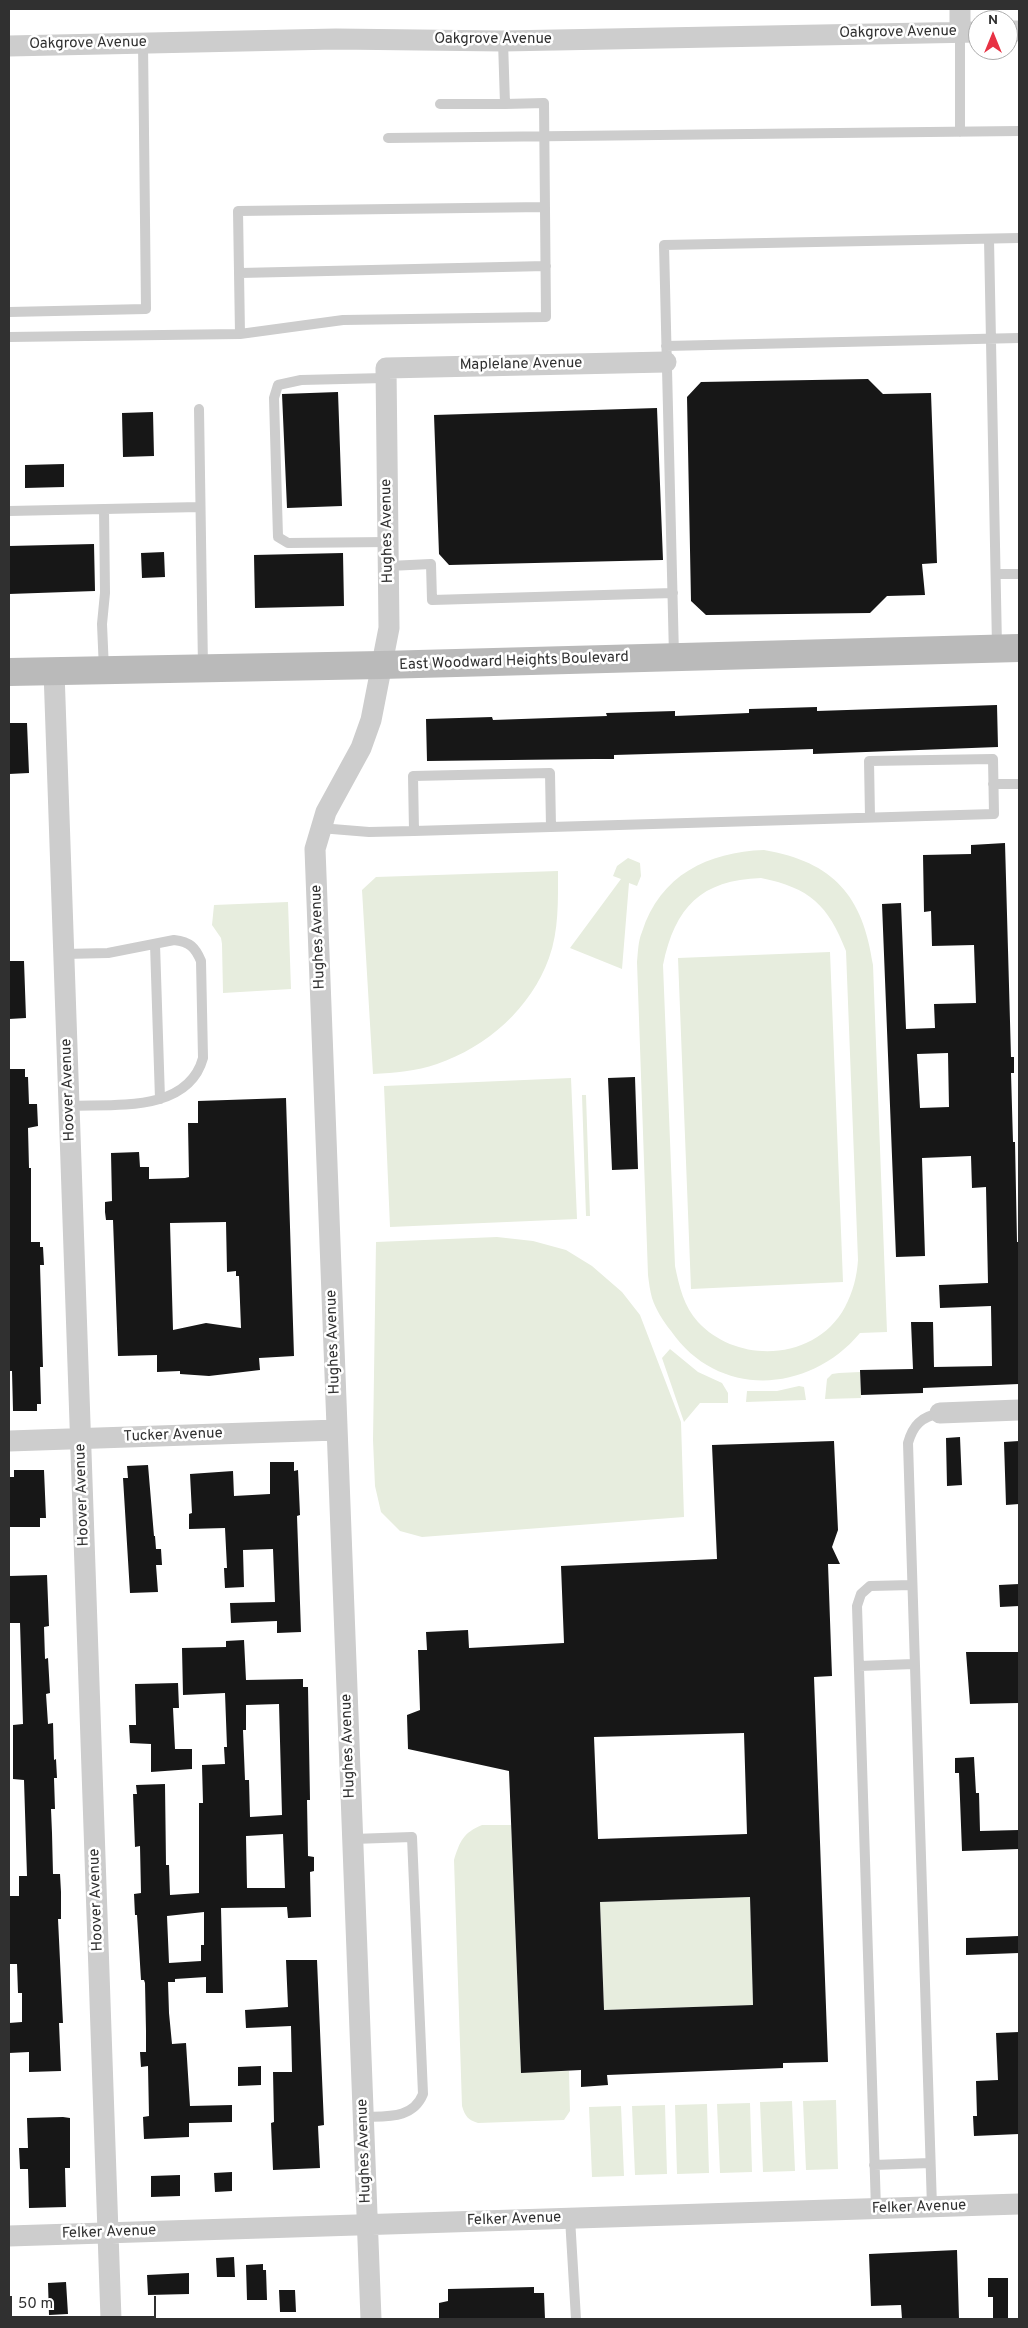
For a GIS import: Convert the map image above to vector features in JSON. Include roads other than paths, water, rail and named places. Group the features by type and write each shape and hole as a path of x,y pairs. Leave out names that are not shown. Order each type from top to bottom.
{"street":[{"path":"960,9 968,29"},
{"name":"Oakgrove Avenue","path":"9,46 336,39 503,41 968,32"},
{"name":"Maplelane Avenue","path":"385,378 386,368 666,354"},
{"name":"Hughes Avenue","path":"371,2319 315,849 326,812 361,748 371,720 389,628 385,378"},
{"name":"East Woodward Heights Boulevard","path":"9,672 381,665 1008,648"},
{"name":"Hoover Avenue","path":"54,671 111,2319"},
{"path":"940,1413 1019,1410"},
{"name":"Tucker Avenue","path":"9,1441 337,1430"},
{"name":"Felker Avenue","path":"9,2236 1019,2204"}],"lane":[{"path":"503,41 505,104"},
{"path":"9,312 146,309 143,42"},
{"path":"960,132 968,43"},
{"path":"9,337 240,334 343,320 546,317 544,103 440,104"},
{"path":"388,138 544,138 1019,131"},
{"path":"240,334 238,211 545,207"},
{"path":"674,657 664,245 1019,238"},
{"path":"989,239 997,574 1008,648"},
{"path":"240,274 546,266"},
{"path":"666,354 1019,338"},
{"path":"385,378 301,380 278,385 274,398 278,537 288,543 388,542"},
{"path":"199,409 202,668"},
{"path":"9,511 200,507"},
{"path":"104,509 105,593 102,624 104,670"},
{"path":"389,566 431,564 432,600 672,593"},
{"path":"997,574 1019,574"},
{"path":"320,828 346,831 414,831 994,814 993,759 869,761 870,817"},
{"path":"414,831 413,776 550,773 551,827"},
{"path":"993,784 1019,784"},
{"path":"64,954 108,953 174,940 186,942 195,948 201,962 203,1058 199,1072 188,1086 170,1096 149,1102 70,1106"},
{"path":"154,944 160,1099"},
{"path":"932,2207 908,1443 912,1430 921,1420 940,1413"},
{"path":"876,2209 857,1606 861,1594 870,1586 912,1585"},
{"path":"859,1666 914,1664"},
{"path":"353,1839 412,1837 422,2065 423,2094 413,2110 403,2114 364,2116"},
{"path":"874,2165 930,2163"},
{"path":"570,2218 576,2319"}]}
